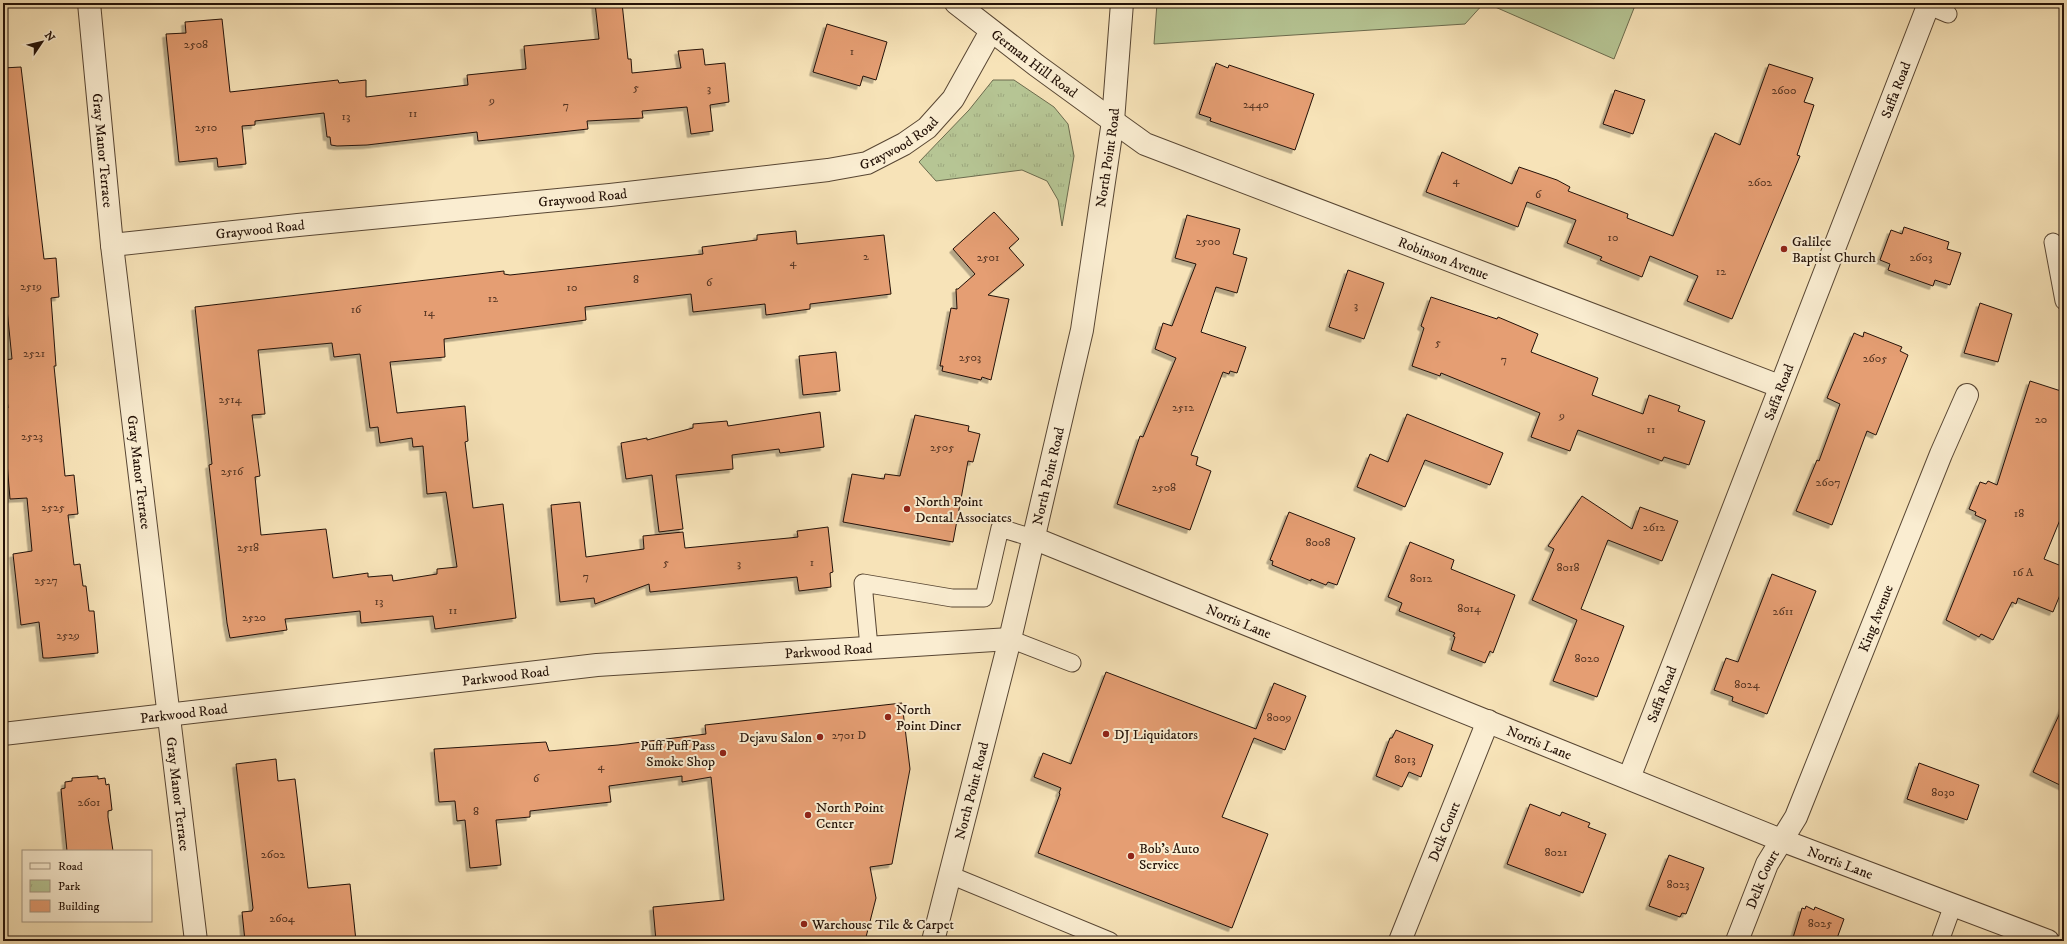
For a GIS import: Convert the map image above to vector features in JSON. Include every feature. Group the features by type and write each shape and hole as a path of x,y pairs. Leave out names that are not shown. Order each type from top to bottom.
{"street":[{"name":"Gray Manor Terrace","path":"89,3 112,245 196,941"},
{"name":"German Hill Road","path":"956,3 991,31 1113,121"},
{"name":"North Point Road","path":"933,941 1010,639 1082,330 1113,121 1117,42 1122,3"},
{"name":"Saffa Road","path":"1629,778 1925,4"},
{"name":"Graywood Road","path":"112,245 298,225 610,195 828,170 867,163 904,144 927,128 953,99 991,31"},
{"name":"Robinson Avenue","path":"1113,121 1145,144 1779,386"},
{"name":"King Avenue","path":"1781,840 1796,817 1941,454 1968,395"},
{"name":"Norris Lane","path":"1033,538 1781,840 2048,941"},
{"name":"Parkwood Road","path":"3,734 597,665 1010,639"},
{"name":"Delk Court","path":"1400,941 1488,721"},
{"name":"Delk Court","path":"1737,941 1767,864 1781,840"}],"lane":[{"path":"1925,4 1948,14"},
{"path":"2053,242 2064,300"},
{"path":"869,648 863,583 952,598 984,598 1000,528 1033,538"},
{"path":"1010,639 1072,663"},
{"path":"950,875 1110,941"},
{"path":"1940,941 1953,905"}],"green space":[{"path":"1157,3 1484,3 1465,24 1154,44"},
{"path":"1486,3 1636,3 1614,59"},
{"path":"993,80 1014,80 1054,107 1068,124 1074,156 1062,226 1058,200 1047,181 1022,170 936,181 919,162 969,110"}],"building":[{"path":"595,3 622,3 628,59 631,59 632,73 681,68 678,51 703,49 705,65 725,63 729,102 710,105 713,131 691,134 687,107 642,111 643,118 587,121 588,129 478,141 477,132 367,145 337,146 331,145 330,137 327,137 324,113 255,121 255,125 242,126 246,164 218,167 217,158 179,162 166,34 186,33 185,22 222,19 230,92 338,80 339,83 366,80 366,97 468,85 467,75 526,69 524,46 599,39"},
{"path":"827,24 887,42 876,80 863,76 860,86 813,72"},
{"path":"1216,63 1228,68 1229,65 1314,94 1295,150 1210,121 1211,118 1199,114"},
{"path":"1769,64 1813,78 1804,102 1814,105 1797,155 1800,156 1732,319 1687,301 1698,276 1650,256 1642,277 1600,260 1602,257 1567,243 1576,220 1527,202 1518,227 1426,192 1442,152 1512,184 1519,167 1557,180 1570,187 1568,191 1628,214 1627,218 1673,236 1715,133 1740,145"},
{"path":"21,67 44,259 56,258 59,297 51,298 56,366 54,366 65,476 74,475 78,514 68,515 74,565 80,564 83,586 86,586 89,611 94,611 98,653 49,658 43,658 39,622 21,625 13,554 32,551 27,498 10,499 6,450 3,450 3,409 8,408 3,360 12,359 6,299 3,299 3,68"},
{"path":"1615,90 1645,100 1633,134 1603,124"},
{"path":"994,212 1019,239 1009,248 1024,265 988,295 1009,299 991,380 982,377 981,380 942,371 943,366 940,366 951,308 957,309 956,289 958,289 975,274 953,249"},
{"path":"1187,215 1240,229 1233,254 1247,258 1237,293 1216,287 1201,332 1246,347 1237,373 1230,371 1229,374 1223,372 1191,455 1198,457 1196,465 1211,471 1190,530 1117,504 1140,436 1143,437 1176,358 1155,349 1163,323 1172,326 1196,264 1175,258"},
{"path":"1904,227 1949,242 1947,249 1961,253 1950,285 1935,280 1933,286 1888,270 1890,264 1880,260 1891,230 1902,234"},
{"path":"796,231 797,244 884,235 891,294 810,304 810,309 766,315 765,304 693,312 691,294 585,307 586,320 444,339 445,357 390,362 397,413 465,406 468,441 465,442 473,508 503,504 516,618 435,629 433,616 361,623 360,611 285,619 287,630 230,638 209,465 212,464 195,307 504,271 504,274 510,275 703,254 702,247 757,240 757,235","holes":["332,343 334,357 360,354 370,428 378,427 380,443 412,438 413,447 423,446 427,494 446,492 457,567 437,569 437,574 393,581 392,575 368,577 368,573 333,578 326,529 261,535 255,477 260,476 252,415 265,414 258,350"]},
{"path":"1348,270 1384,283 1364,339 1329,327"},
{"path":"1431,297 1497,319 1498,317 1538,334 1531,352 1598,378 1592,395 1643,414 1649,395 1680,406 1678,411 1705,421 1689,465 1664,457 1662,461 1578,430 1570,451 1531,437 1540,413 1441,373 1440,376 1412,366 1424,328 1421,326"},
{"path":"1980,303 2012,314 1998,362 1964,353"},
{"path":"1864,332 1902,347 1900,351 1908,355 1876,435 1867,431 1832,525 1796,511 1817,460 1819,461 1840,404 1827,398 1854,333 1863,337"},
{"path":"836,352 840,391 803,395 799,356"},
{"path":"2030,381 2064,392 2064,510 2044,559 2064,567 2064,585 2053,612 2018,598 2016,604 2012,602 1993,640 1981,634 1979,637 1946,620 1986,520 1975,515 1976,512 1969,509 1980,482 1986,484 1988,481 1997,485"},
{"path":"820,412 824,447 780,453 779,449 732,455 733,469 676,475 683,529 659,532 652,475 626,479 621,443 647,438 647,440 693,428 693,424 727,421 728,426"},
{"path":"1407,414 1503,453 1490,485 1425,460 1405,507 1357,487 1370,454 1388,462"},
{"path":"915,415 969,426 968,431 980,434 973,462 968,461 953,542 843,522 852,474 884,479 885,474 900,476"},
{"path":"1582,496 1632,529 1640,507 1678,521 1662,561 1608,540 1581,609 1624,626 1597,697 1553,681 1577,620 1532,600 1554,549 1548,546"},
{"path":"580,502 586,557 644,549 643,536 683,532 685,548 798,537 797,531 828,527 833,572 830,573 831,587 799,591 797,577 650,592 649,584 595,604 594,598 560,602 551,505"},
{"path":"1289,512 1355,538 1337,585 1328,582 1326,585 1311,579 1311,581 1272,565 1273,561 1270,560"},
{"path":"1410,542 1454,560 1451,569 1515,595 1493,653 1490,651 1485,663 1451,650 1455,637 1453,636 1455,633 1399,611 1402,603 1388,597"},
{"path":"1772,574 1816,591 1767,714 1732,701 1733,697 1714,690 1726,658 1738,662"},
{"path":"1106,672 1256,729 1274,683 1306,696 1285,750 1254,738 1222,817 1268,834 1232,928 1038,853 1061,788 1034,777 1043,753 1071,764"},
{"name":"North Point Center","path":"902,703 910,769 892,864 870,867 876,898 865,941 656,941 653,907 724,900 711,777 682,782 682,776 609,786 611,802 530,811 530,817 496,820 501,865 470,868 465,820 457,821 455,801 439,802 434,749 546,742 549,751 618,745 706,734 705,725"},
{"path":"2064,704 2064,787 2033,772"},
{"path":"1396,730 1433,745 1421,777 1409,772 1402,787 1376,776 1390,738 1392,738"},
{"path":"276,759 278,781 295,779 308,888 350,884 356,941 245,941 242,912 252,911 253,908 236,764"},
{"path":"1919,763 1979,785 1967,820 1907,799"},
{"path":"98,776 98,779 105,778 106,785 109,784 112,810 108,811 108,817 113,850 67,850 61,789 65,788 65,782 72,781 72,778"},
{"path":"1530,804 1560,816 1562,812 1590,823 1588,827 1606,834 1583,893 1507,864"},
{"path":"1669,855 1704,868 1686,914 1682,913 1680,917 1649,906"},
{"path":"1806,906 1814,910 1815,907 1844,919 1836,941 1792,941 1802,908 1805,909"}],"place":[{"name":"Galilee Baptist Church","path":"1784,249"},
{"name":"North Point Dental Associates","path":"907,509"},
{"name":"North Point Diner","path":"888,717"},
{"name":"DJ Liquidators","path":"1106,734"},
{"name":"Dejavu Salon","path":"820,737"},
{"name":"Puff Puff Pass Smoke Shop","path":"723,753"},
{"name":"North Point Center","path":"808,815"},
{"name":"Bob’s Auto Service","path":"1131,856"},
{"name":"Warehouse Tile & Carpet","path":"804,924"}]}
